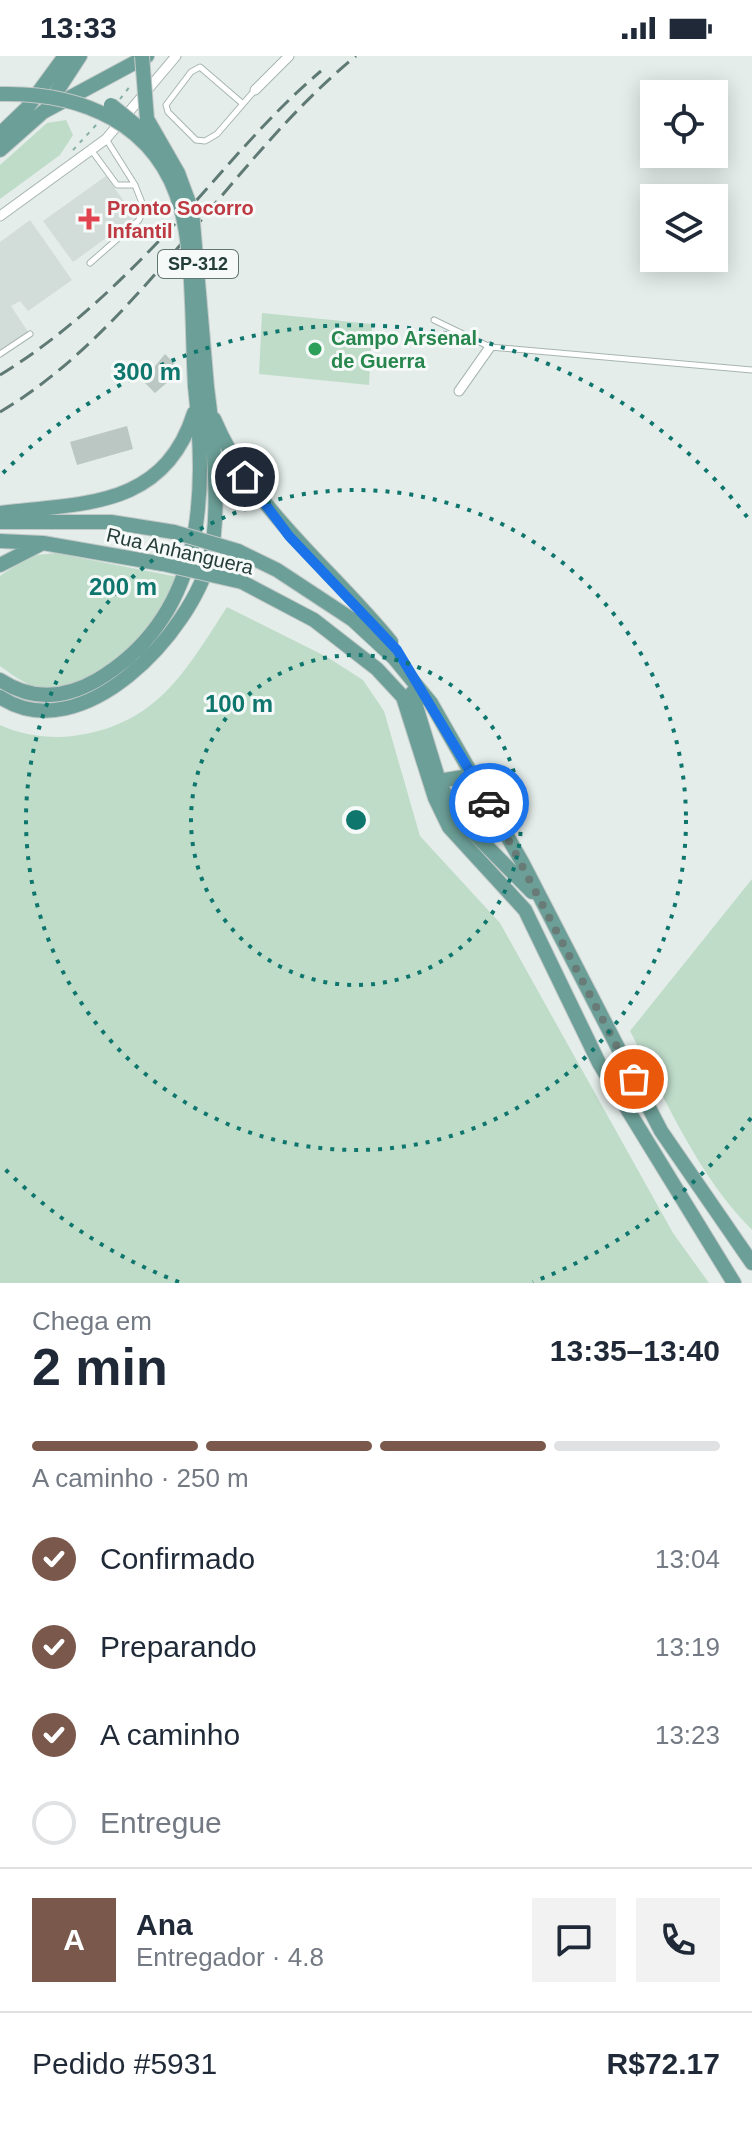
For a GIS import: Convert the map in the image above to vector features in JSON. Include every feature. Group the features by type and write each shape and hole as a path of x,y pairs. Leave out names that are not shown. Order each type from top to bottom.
{"main road":[{"path":"0,134 27,108 65,56"},
{"path":"43,112 80,56"},
{"path":"0,150 43,112 144,56"},
{"name":"SP-312","path":"144,56 147,119 178,173 192,211 201,386"},
{"path":"0,85 38,85 91,96 127,116 162,149"},
{"name":"SP-312","path":"0,94 35,93 91,106 114,118 156,157 171,181 182,211 203,407 198,523 178,591 156,627 118,666 79,691 38,695 13,688 0,680"},
{"path":"0,513 108,499 131,492 165,467 203,407"},
{"path":"0,697 33,710 76,707 110,688 162,643 193,596 211,556 203,407"},
{"name":"SP-312","path":"203,407 261,501 298,545 385,635 431,703"},
{"name":"Rua Anhanguera","path":"0,522 111,522 174,532 238,551 331,604 372,635 431,703 475,775 661,1131 752,1263"},
{"name":"Rua Anhanguera","path":"0,541 43,543 163,564 242,582 306,615 390,681 403,697 435,798 455,837 525,910 599,1063 733,1282"},
{"path":"0,565 43,543"},
{"path":"413,681 412,696 439,781 463,826 525,884 554,926"},
{"path":"439,781 475,775"},
{"path":"435,798 439,781"}],"street":[{"path":"0,216 106,139 176,56"},
{"path":"255,90 289,56"},
{"path":"459,391 490,347"}],"lane":[{"path":"243,104 200,67 191,72 166,105 168,112 200,141 217,134 243,104 255,90"},
{"path":"90,263 143,215 144,208 135,185 106,139"},
{"path":"92,151 117,185 135,185"},
{"path":"434,320 490,347 752,370"},
{"path":"0,354 30,334"}],"shaded area":[{"name":"Pronto Socorro Infantil","path":"106,176 135,217 73,262 43,221"},
{"path":"30,220 72,280 28,311 20,301 11,306 28,332 0,350 0,242"}],"green space":[{"path":"66,120 73,135 60,155 0,199 0,165 47,123"},
{"name":"Campo Arsenal de Guerra","path":"262,313 372,324 369,385 259,374"},
{"path":"55,553 178,577 171,594 146,631 112,664 74,686 48,690 26,683 0,666 0,576 29,556"},
{"path":"227,607 327,657 363,680 384,711 420,836 500,923 673,1233 709,1283 0,1283 0,725 26,734 64,737 102,730 127,720 166,692 197,653"},
{"path":"752,879 752,1230 715,1186 699,1161 630,1031"}],"building":[{"path":"165,354 176,365 173,370 177,374 155,393 143,381"},
{"path":"127,426 133,449 77,465 70,442"}],"railway":[{"path":"0,412 50,377 97,336 141,290 267,144 310,98 356,56"},
{"path":"0,375 69,326 112,288 262,127 321,71"}],"way so far":[{"path":"489,803 634,1079"}],"place":[{"name":"Pronto Socorro Infantil","path":"89,219"},
{"name":"Campo Arsenal de Guerra","path":"315,349"}],"route":[{"path":"245,477 289,536 397,650 475,775 489,803"}]}
